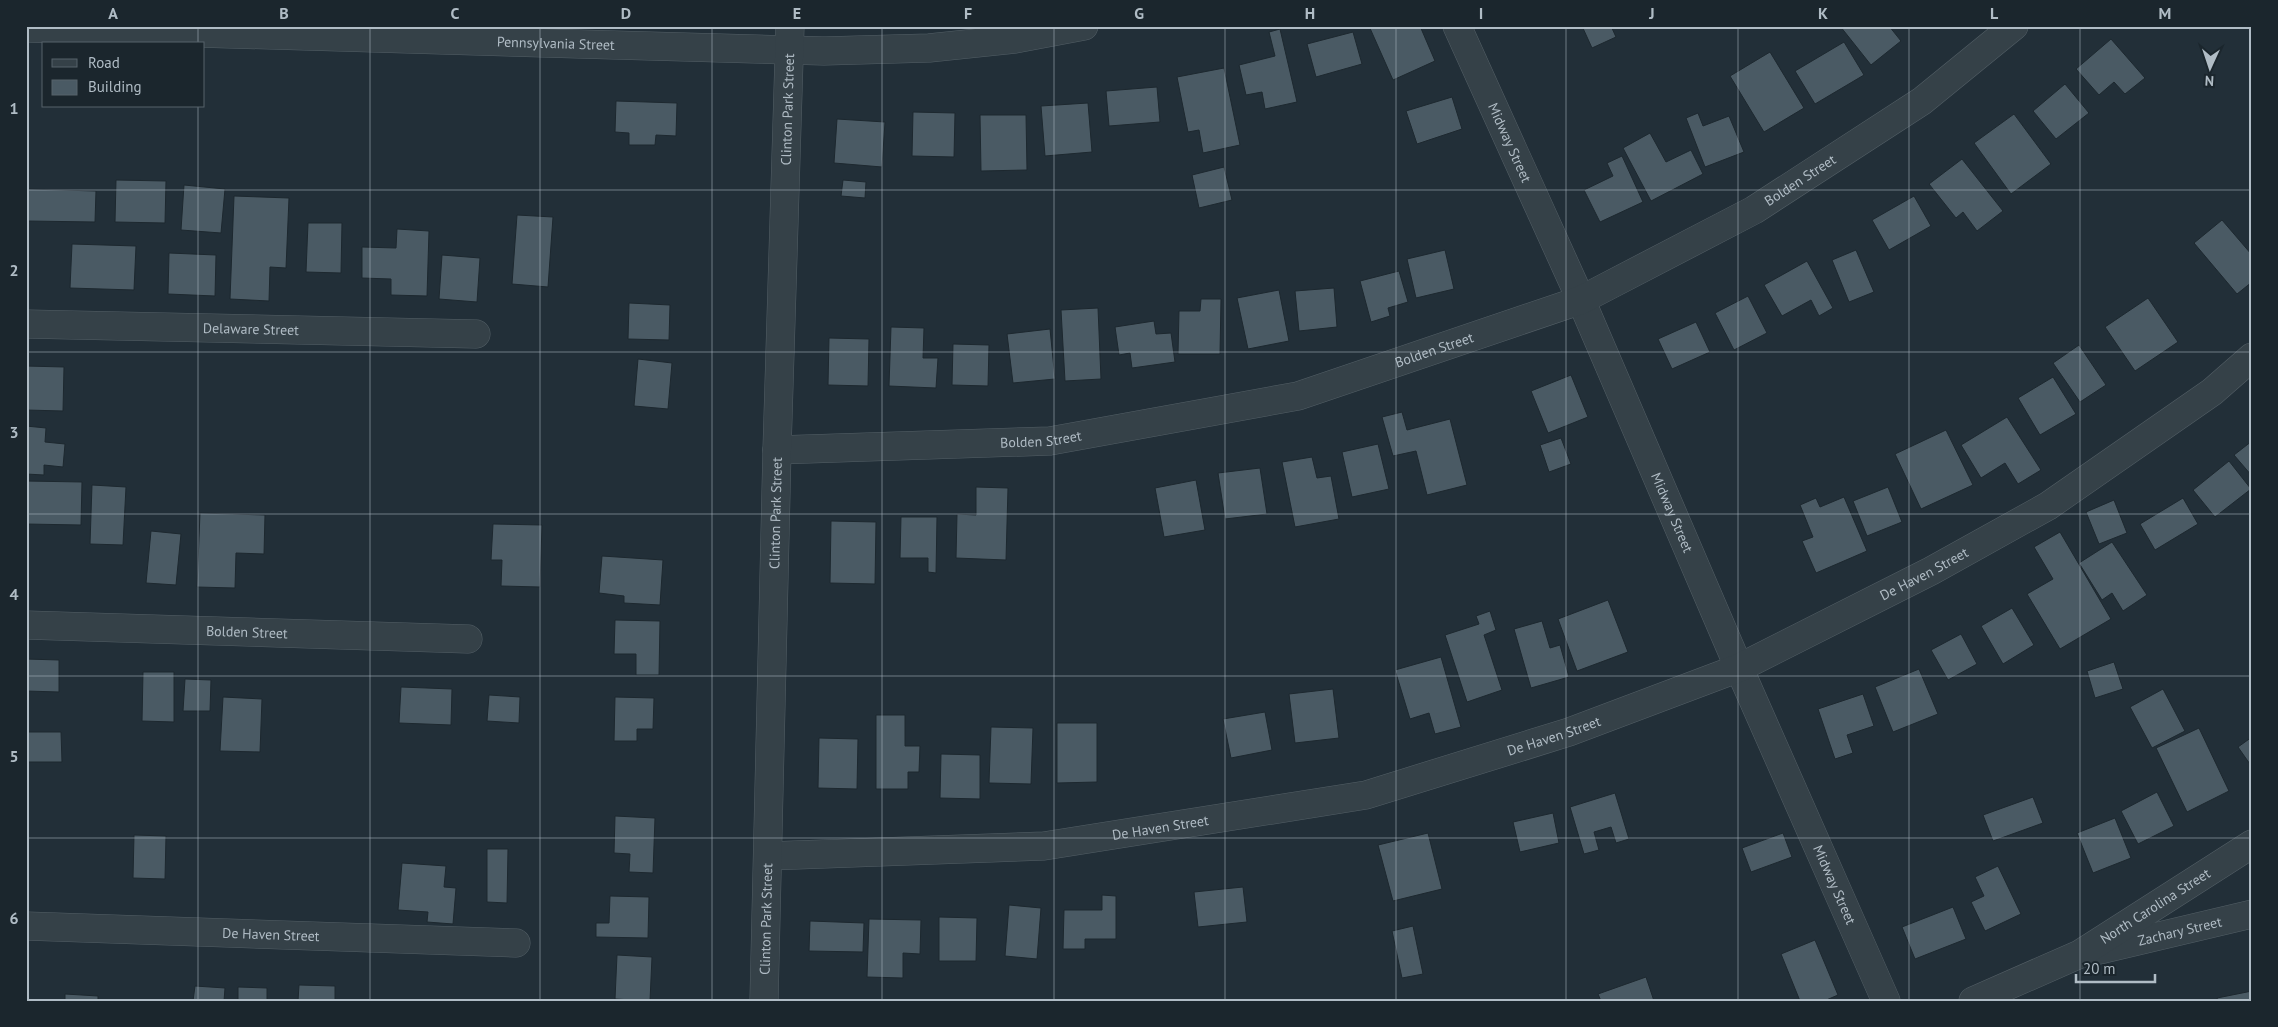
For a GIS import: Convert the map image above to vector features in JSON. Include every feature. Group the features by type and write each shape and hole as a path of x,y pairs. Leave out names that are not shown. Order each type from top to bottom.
{"street":[{"name":"Pennsylvania Street","path":"26,28 515,41 789,38 929,48 1015,39 1084,26"},
{"name":"Midway Street","path":"1457,26 1581,300 1739,668 1886,1001"},
{"name":"Bolden Street","path":"777,450 1050,441 1298,396 1581,300 1754,210 1922,101 2014,26"},
{"name":"Clinton Park Street","path":"764,1001 789,38"},
{"name":"Delaware Street","path":"26,324 476,334"},
{"name":"De Haven Street","path":"768,856 1044,846 1366,795 1569,732 1739,668 1931,571 2048,506 2212,392 2252,357"},
{"name":"Bolden Street","path":"26,626 468,639"},
{"name":"North Carolina Street","path":"1973,1001 2080,954 2252,844"},
{"name":"Zachary Street","path":"2080,954 2252,914"},
{"name":"De Haven Street","path":"26,926 516,942"}],"building":[{"path":"1369,26 1420,26 1435,61 1393,80"},
{"path":"1582,26 1611,26 1616,37 1592,48"},
{"path":"1840,26 1889,26 1901,41 1871,65"},
{"path":"1280,29 1297,102 1265,109 1262,92 1246,95 1239,65 1275,56 1269,32"},
{"path":"1353,32 1362,64 1316,77 1307,44"},
{"path":"2111,39 2145,78 2125,94 2114,82 2099,95 2076,69"},
{"path":"1844,42 1864,75 1815,104 1795,71"},
{"path":"1770,52 1804,108 1764,132 1730,76"},
{"path":"1224,68 1240,145 1203,153 1199,130 1188,132 1177,77"},
{"path":"2065,84 2089,113 2056,139 2033,111"},
{"path":"1157,87 1160,122 1109,126 1106,91"},
{"path":"1452,97 1462,129 1417,144 1406,111"},
{"path":"616,101 677,103 676,136 656,135 655,145 629,145 629,133 615,132"},
{"path":"1088,103 1092,152 1045,156 1041,106"},
{"path":"913,112 955,113 954,157 912,156"},
{"path":"1698,113 1703,126 1729,116 1744,152 1705,167 1686,118"},
{"path":"2014,114 2051,164 2011,194 1974,143"},
{"path":"980,115 1026,115 1027,170 981,171"},
{"path":"837,119 885,122 882,167 834,163"},
{"path":"1650,133 1666,162 1691,150 1703,174 1651,201 1623,148"},
{"path":"1622,156 1643,202 1600,222 1584,190 1613,176 1607,163"},
{"path":"1962,159 2003,211 1977,231 1963,212 1956,218 1929,184"},
{"path":"1224,167 1232,200 1199,208 1192,175"},
{"path":"116,180 166,181 165,223 115,222"},
{"path":"843,180 866,182 865,198 841,196"},
{"path":"184,185 225,189 221,233 181,230"},
{"path":"28,189 96,191 95,222 27,221"},
{"path":"234,196 289,198 286,268 270,267 269,301 230,299"},
{"path":"1914,196 1931,226 1889,250 1872,220"},
{"path":"517,215 553,217 548,287 512,284"},
{"path":"2222,220 2252,255 2252,282 2237,294 2194,243"},
{"path":"308,223 342,223 341,273 306,272"},
{"path":"397,229 429,231 427,296 391,295 391,279 362,278 362,247 396,248"},
{"path":"72,244 136,246 134,290 70,288"},
{"path":"1445,250 1454,289 1416,298 1407,259"},
{"path":"1856,250 1874,292 1849,302 1832,260"},
{"path":"169,253 216,255 215,296 168,294"},
{"path":"442,255 480,258 477,302 439,299"},
{"path":"1807,261 1833,308 1819,316 1811,300 1782,316 1764,285"},
{"path":"1399,271 1408,302 1388,308 1390,316 1371,322 1360,281"},
{"path":"1334,288 1337,327 1299,331 1295,291"},
{"path":"1279,290 1289,341 1248,349 1237,298"},
{"path":"1748,296 1767,333 1734,350 1715,313"},
{"path":"2148,298 2178,342 2135,371 2105,327"},
{"path":"1201,299 1221,299 1220,354 1178,354 1179,311 1200,311"},
{"path":"629,303 670,305 669,340 628,339"},
{"path":"1098,308 1101,379 1065,381 1061,310"},
{"path":"1154,321 1156,334 1171,333 1175,362 1132,368 1130,353 1119,355 1115,327"},
{"path":"1696,322 1710,352 1672,369 1658,339"},
{"path":"891,327 924,328 923,358 938,358 936,388 889,386"},
{"path":"1050,329 1055,379 1013,383 1007,334"},
{"path":"829,338 869,339 868,386 828,385"},
{"path":"953,344 989,345 988,386 952,385"},
{"path":"2079,345 2106,385 2080,402 2053,363"},
{"path":"638,359 672,363 668,409 634,406"},
{"path":"26,366 64,367 63,411 26,410"},
{"path":"1571,375 1588,417 1548,433 1531,391"},
{"path":"2053,377 2076,414 2040,435 2018,398"},
{"path":"1402,412 1407,430 1450,419 1467,485 1427,495 1416,451 1393,456 1382,417"},
{"path":"2007,417 2041,470 2018,484 2005,463 1981,478 1961,445"},
{"path":"26,426 46,428 45,442 65,444 63,467 44,465 44,475 26,474"},
{"path":"1946,430 1973,485 1921,509 1895,454"},
{"path":"1561,438 1571,464 1549,472 1540,445"},
{"path":"2252,441 2252,476 2234,455"},
{"path":"1378,444 1389,489 1352,497 1342,452"},
{"path":"1312,457 1317,478 1331,476 1339,519 1295,527 1282,462"},
{"path":"2229,461 2251,489 2215,517 2193,490"},
{"path":"1260,468 1267,514 1225,519 1218,473"},
{"path":"1196,480 1205,530 1164,537 1155,488"},
{"path":"26,481 82,482 81,525 26,524"},
{"path":"92,485 126,487 123,545 90,544"},
{"path":"976,487 1008,488 1006,560 956,558 957,514 976,515"},
{"path":"1888,487 1902,522 1867,536 1853,501"},
{"path":"1844,497 1867,551 1816,573 1802,541 1813,537 1800,505 1816,498 1820,507"},
{"path":"2183,498 2198,524 2155,550 2140,524"},
{"path":"2114,500 2127,533 2099,544 2086,512"},
{"path":"200,513 265,515 264,554 236,553 235,588 197,587"},
{"path":"901,517 937,517 936,573 928,572 928,558 900,558"},
{"path":"831,521 876,522 875,584 830,583"},
{"path":"493,524 542,525 540,587 501,586 502,560 491,560"},
{"path":"151,531 181,534 176,585 146,583"},
{"path":"2060,532 2111,619 2060,649 2027,594 2053,579 2034,547"},
{"path":"2112,542 2147,595 2123,611 2112,593 2102,600 2079,563"},
{"path":"602,556 663,560 660,605 624,603 624,596 599,593"},
{"path":"1608,600 1628,652 1577,671 1558,619"},
{"path":"2012,608 2034,645 2003,664 1981,626"},
{"path":"1490,611 1496,630 1484,635 1502,690 1467,702 1445,635 1479,624 1476,616"},
{"path":"615,620 660,621 659,675 636,675 636,654 614,654"},
{"path":"1542,621 1550,648 1560,645 1569,677 1531,688 1514,629"},
{"path":"1961,634 1977,664 1948,680 1931,650"},
{"path":"1441,657 1461,727 1435,734 1429,713 1410,719 1395,670"},
{"path":"26,659 59,660 59,692 26,691"},
{"path":"2114,662 2123,689 2095,698 2087,671"},
{"path":"1919,669 1938,714 1893,732 1875,687"},
{"path":"143,672 174,672 174,722 142,721"},
{"path":"185,679 211,680 210,711 183,711"},
{"path":"401,687 452,689 451,725 399,723"},
{"path":"1333,689 1339,738 1295,743 1289,694"},
{"path":"2163,689 2185,731 2152,748 2130,707"},
{"path":"1863,694 1874,726 1847,735 1853,753 1835,759 1818,709"},
{"path":"489,695 520,697 519,723 487,721"},
{"path":"223,697 262,699 260,752 220,751"},
{"path":"615,697 654,698 653,729 637,729 637,741 614,741"},
{"path":"1265,712 1272,750 1231,758 1223,719"},
{"path":"876,715 905,715 905,746 920,746 919,772 908,772 908,789 876,789"},
{"path":"1057,723 1097,723 1097,782 1057,783"},
{"path":"991,727 1033,728 1031,784 989,783"},
{"path":"2199,728 2229,791 2187,812 2156,748"},
{"path":"26,732 61,732 62,762 26,762"},
{"path":"2252,737 2252,767 2238,747"},
{"path":"819,738 858,739 857,789 818,788"},
{"path":"941,754 980,755 980,799 940,798"},
{"path":"2157,792 2174,826 2138,844 2121,811"},
{"path":"1615,793 1629,839 1616,843 1611,827 1594,832 1599,850 1584,854 1570,807"},
{"path":"2033,797 2043,823 1993,841 1983,815"},
{"path":"1553,813 1559,843 1520,852 1513,822"},
{"path":"615,816 655,818 653,873 629,872 630,854 614,853"},
{"path":"2115,818 2131,858 2093,873 2077,833"},
{"path":"1428,833 1442,889 1393,901 1378,845"},
{"path":"1783,833 1792,857 1751,872 1742,848"},
{"path":"134,835 166,836 165,879 133,878"},
{"path":"487,849 508,849 507,903 487,902"},
{"path":"402,863 446,866 444,887 456,888 453,924 427,922 428,912 398,910"},
{"path":"1998,866 2021,914 1985,931 1971,902 1984,896 1975,877"},
{"path":"1243,887 1247,922 1198,927 1194,892"},
{"path":"1102,895 1116,896 1116,939 1085,939 1085,949 1063,949 1064,910 1102,910"},
{"path":"610,896 649,897 648,938 596,937 596,923 609,923"},
{"path":"1009,905 1041,908 1037,959 1005,956"},
{"path":"1953,907 1966,939 1915,959 1902,927"},
{"path":"939,917 977,918 976,961 939,961"},
{"path":"869,919 921,920 920,954 903,953 903,978 867,977"},
{"path":"810,921 864,923 863,952 809,951"},
{"path":"1413,926 1423,974 1402,978 1392,931"},
{"path":"1815,940 1838,995 1824,1001 1800,1001 1781,954"},
{"path":"617,955 652,957 650,1001 615,999"},
{"path":"1646,977 1654,1001 1601,1001 1598,994"},
{"path":"299,985 335,986 335,1000 354,1001 298,1001"},
{"path":"195,986 225,988 224,1001 193,1001"},
{"path":"238,987 267,988 267,1001 238,1001"},
{"path":"2252,991 2252,1001 2218,1001 2217,998"},
{"path":"65,994 98,996 98,1001 65,1001"}]}
